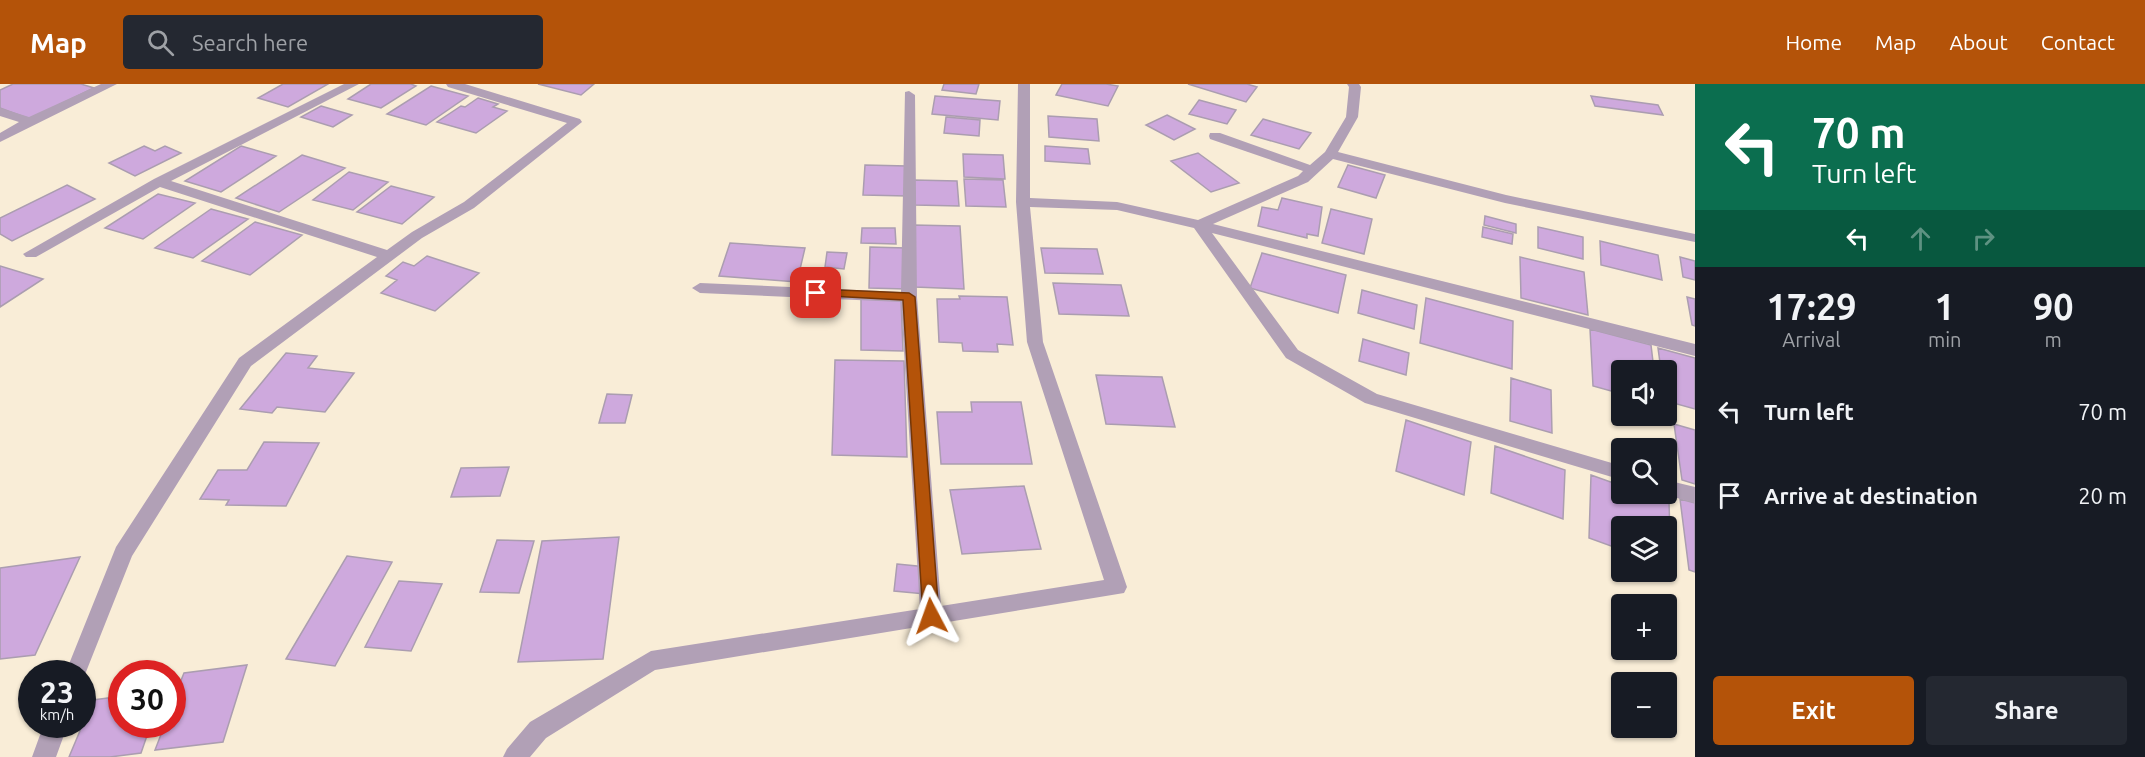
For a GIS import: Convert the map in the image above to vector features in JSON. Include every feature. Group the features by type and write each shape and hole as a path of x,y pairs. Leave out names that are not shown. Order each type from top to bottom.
{"street":[{"path":"0,138 30,121 111,84"},
{"path":"31,254 159,182 353,84"},
{"path":"81,660 123,553 245,362 417,235 469,206 576,122 452,84"},
{"path":"515,757 538,730 651,661 1118,587 1035,342 1023,202 1024,84"},
{"path":"1199,225 1303,179 1330,154 1352,117 1355,87 1353,84"},
{"path":"909,95 909,297 931,616"},
{"path":"0,112 30,121"},
{"path":"1215,136 1312,170"},
{"path":"1330,154 1505,199 1695,238"},
{"path":"159,182 389,256"},
{"path":"1023,202 1117,206 1695,350"},
{"path":"1199,225 1292,354 1371,399 1611,470"},
{"path":"700,288 909,297"},
{"path":"1677,490 1695,495"},
{"path":"44,757 51,738"}],"building":[{"path":"13,84 81,84 94,88 30,119 0,108 0,90"},
{"path":"283,84 328,84 288,107 258,98"},
{"path":"371,84 416,86 381,108 348,99"},
{"path":"538,84 594,84 581,95"},
{"path":"944,84 979,84 976,94 942,90"},
{"path":"1062,84 1118,86 1108,106 1056,95"},
{"path":"1188,84 1247,84 1257,87 1246,102"},
{"path":"431,86 468,96 426,125 387,114"},
{"path":"935,96 1000,101 998,120 932,114"},
{"path":"1591,96 1658,105 1663,115 1595,106"},
{"path":"478,98 498,104 493,107 507,111 476,133 437,122 461,106 465,107"},
{"path":"1199,100 1236,110 1227,124 1189,114"},
{"path":"321,106 352,115 333,127 301,117"},
{"path":"1167,115 1195,129 1174,140 1146,125"},
{"path":"1048,116 1097,119 1099,141 1049,137"},
{"path":"946,117 980,120 979,136 944,133"},
{"path":"1263,119 1311,133 1299,149 1251,135"},
{"path":"144,146 155,151 165,146 181,153 135,176 109,163"},
{"path":"241,146 276,156 221,192 185,181"},
{"path":"1045,146 1088,149 1090,164 1045,161"},
{"path":"1198,153 1239,183 1211,192 1171,161"},
{"path":"963,154 1003,155 1005,179 964,177"},
{"path":"302,155 345,168 279,212 236,198"},
{"path":"865,165 907,166 907,196 863,195"},
{"path":"1348,165 1385,175 1376,198 1338,187"},
{"path":"349,172 388,182 353,210 313,200"},
{"path":"964,179 1003,180 1006,207 966,206"},
{"path":"914,180 957,181 959,206 915,205"},
{"path":"67,185 95,199 12,241 0,234 0,218"},
{"path":"391,186 434,197 402,224 357,212"},
{"path":"158,194 195,203 143,239 105,228"},
{"path":"1282,198 1322,207 1318,236 1307,234 1307,238 1258,226 1262,207 1278,210"},
{"path":"211,209 248,219 193,258 155,248"},
{"path":"1331,209 1372,219 1364,254 1322,243"},
{"path":"1485,216 1516,224 1516,233 1484,225"},
{"path":"255,222 302,235 250,275 202,261"},
{"path":"913,225 960,226 964,289 915,287"},
{"path":"1483,227 1513,234 1512,244 1482,237"},
{"path":"1538,227 1583,237 1583,259 1538,248"},
{"path":"862,228 895,228 896,244 861,243"},
{"path":"1600,241 1658,255 1662,280 1601,265"},
{"path":"730,243 805,248 797,282 719,276"},
{"path":"870,247 906,248 906,289 869,288"},
{"path":"1041,248 1097,249 1103,274 1045,273"},
{"path":"827,252 847,253 844,269 825,267"},
{"path":"1262,253 1346,275 1338,313 1250,288"},
{"path":"427,256 479,273 435,311 381,293 397,280 386,276 403,262 414,266"},
{"path":"1520,257 1584,272 1588,315 1521,298"},
{"path":"1680,257 1695,261 1695,280 1683,277"},
{"path":"0,266 43,279 0,307"},
{"path":"1053,283 1121,285 1129,316 1059,314"},
{"path":"1362,290 1417,305 1414,329 1358,313"},
{"path":"959,296 1007,297 1013,345 997,344 998,352 963,351 962,343 939,342 937,299 960,299"},
{"path":"1687,297 1695,299 1695,326 1692,325"},
{"path":"1426,298 1513,321 1512,369 1420,343"},
{"path":"861,299 901,300 903,351 861,350"},
{"path":"1590,329 1651,345 1653,360 1611,360 1611,391 1593,386"},
{"path":"1363,339 1409,353 1406,375 1359,361"},
{"path":"1658,348 1695,358 1695,409 1677,404 1677,360 1660,360"},
{"path":"286,353 317,356 308,368 354,373 325,412 277,407 272,413 240,409"},
{"path":"835,360 904,361 907,457 832,455"},
{"path":"1096,375 1162,377 1175,427 1106,424"},
{"path":"1511,378 1551,390 1552,433 1510,421"},
{"path":"607,394 632,395 625,423 599,423"},
{"path":"971,402 1021,402 1032,464 941,464 937,412 972,412"},
{"path":"1406,420 1471,442 1464,495 1396,471"},
{"path":"1674,426 1695,430 1695,484 1682,480"},
{"path":"264,442 319,443 286,506 226,505 229,500 200,499 218,470 247,470"},
{"path":"1495,446 1565,470 1563,519 1491,493"},
{"path":"509,467 500,496 451,497 461,468"},
{"path":"1591,475 1611,482 1611,504 1669,504 1669,516 1611,516 1611,546 1589,538"},
{"path":"1024,486 1041,549 962,554 950,490"},
{"path":"1680,499 1695,503 1695,572 1689,570"},
{"path":"619,537 603,659 518,662 542,541"},
{"path":"497,540 534,541 519,593 480,592"},
{"path":"347,556 392,562 335,666 286,659"},
{"path":"80,557 35,655 0,659 0,568"},
{"path":"897,564 927,567 925,594 894,591"},
{"path":"399,581 442,584 411,651 365,647"},
{"path":"247,665 223,742 155,750 160,738 186,738 186,673"},
{"path":"108,698 108,738 146,738 141,753 110,757 69,757 77,738 96,738 96,700"}],"route":[{"path":"816,293 909,297 931,616"}]}
